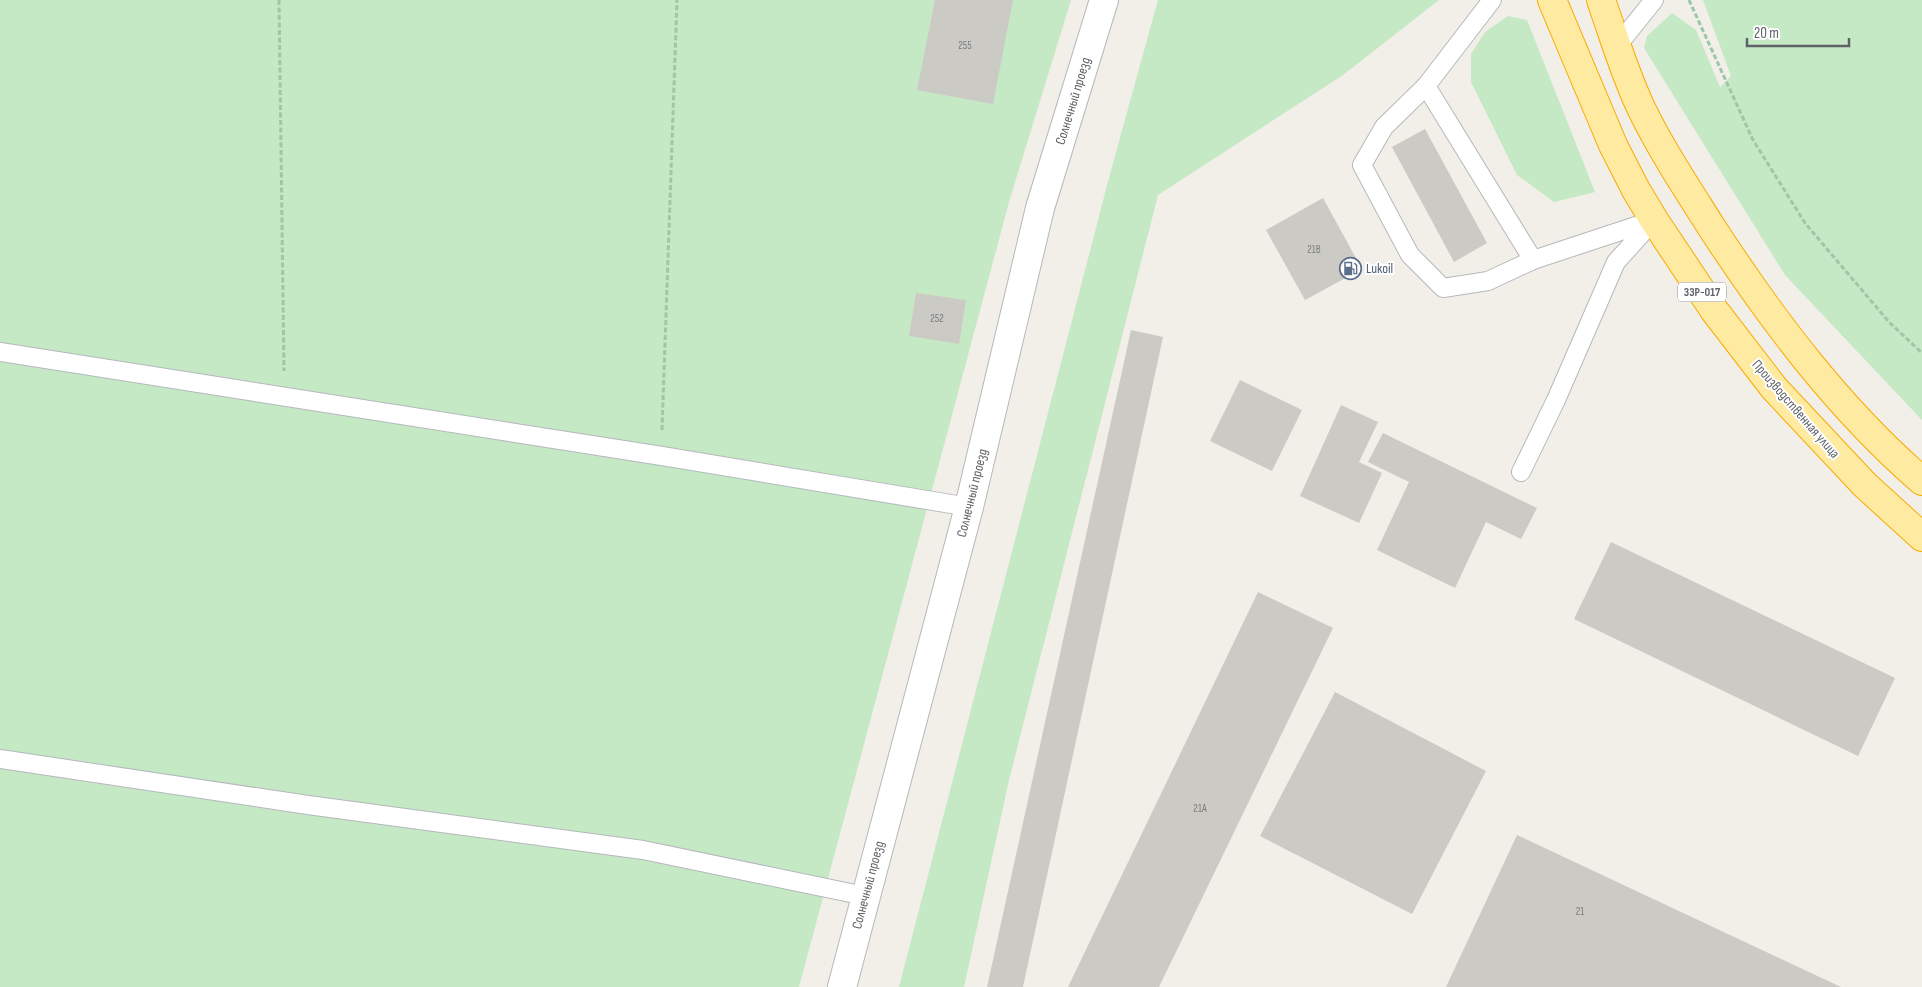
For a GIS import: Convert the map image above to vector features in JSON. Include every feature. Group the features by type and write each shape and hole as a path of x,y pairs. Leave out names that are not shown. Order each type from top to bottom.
{"highway":[{"name":"Производственная улица","path":"1552,0 1613,145 1636,190 1714,310 1774,388 1865,485 1922,537"},
{"name":"33Р-017","path":"1601,0 1642,110 1679,177 1742,272 1806,360 1888,452 1922,481"}],"street":[{"name":"Солнечный проезд","path":"842,987 969,507 1040,208 1104,0"}],"lane":[{"path":"1492,0 1426,86 1384,127 1362,165 1410,255 1444,288 1488,281 1532,260 1654,220"},
{"path":"1617,46 1654,0"},
{"path":"1426,86 1532,260"},
{"path":"1520,472 1556,400 1616,262 1654,220"},
{"path":"0,352 662,456 969,507"},
{"path":"0,759 308,805 643,850 865,896"}],"path":[{"path":"279,0 284,396"},
{"path":"662,456 677,0"},
{"path":"1689,0 1753,140 1805,223 1889,322 1922,353"}],"green space":[{"path":"0,0 1071,0 1009,202 799,987 0,987"},
{"path":"1158,0 1439,0 1343,75 1158,195 1009,780 964,987 899,987 1110,174"},
{"path":"1703,0 1922,0 1922,420 1785,275 1644,48 1647,36 1672,13 1696,30 1720,87 1731,76"},
{"path":"1508,16 1527,20 1595,192 1554,202 1517,175 1471,82 1471,54 1485,32"}],"building":[{"path":"935,0 1013,0 993,104 917,90"},
{"path":"1425,129 1487,243 1454,262 1392,147"},
{"path":"1323,198 1362,269 1305,300 1266,230"},
{"path":"916,293 966,300 959,344 909,336"},
{"path":"1131,330 1163,337 1023,987 987,987"},
{"path":"1240,380 1302,410 1272,471 1210,441"},
{"path":"1341,405 1378,422 1359,462 1382,473 1359,523 1300,496"},
{"path":"1383,433 1537,508 1521,539 1486,522 1455,588 1377,550 1409,482 1368,462"},
{"path":"1611,542 1895,678 1858,756 1574,619"},
{"path":"1258,592 1333,628 1159,987 1068,987"},
{"path":"1335,692 1486,771 1412,914 1260,836"},
{"path":"1517,835 1841,987 1446,987"}],"place":[{"name":"Lukoil","path":"1350,268"}]}
